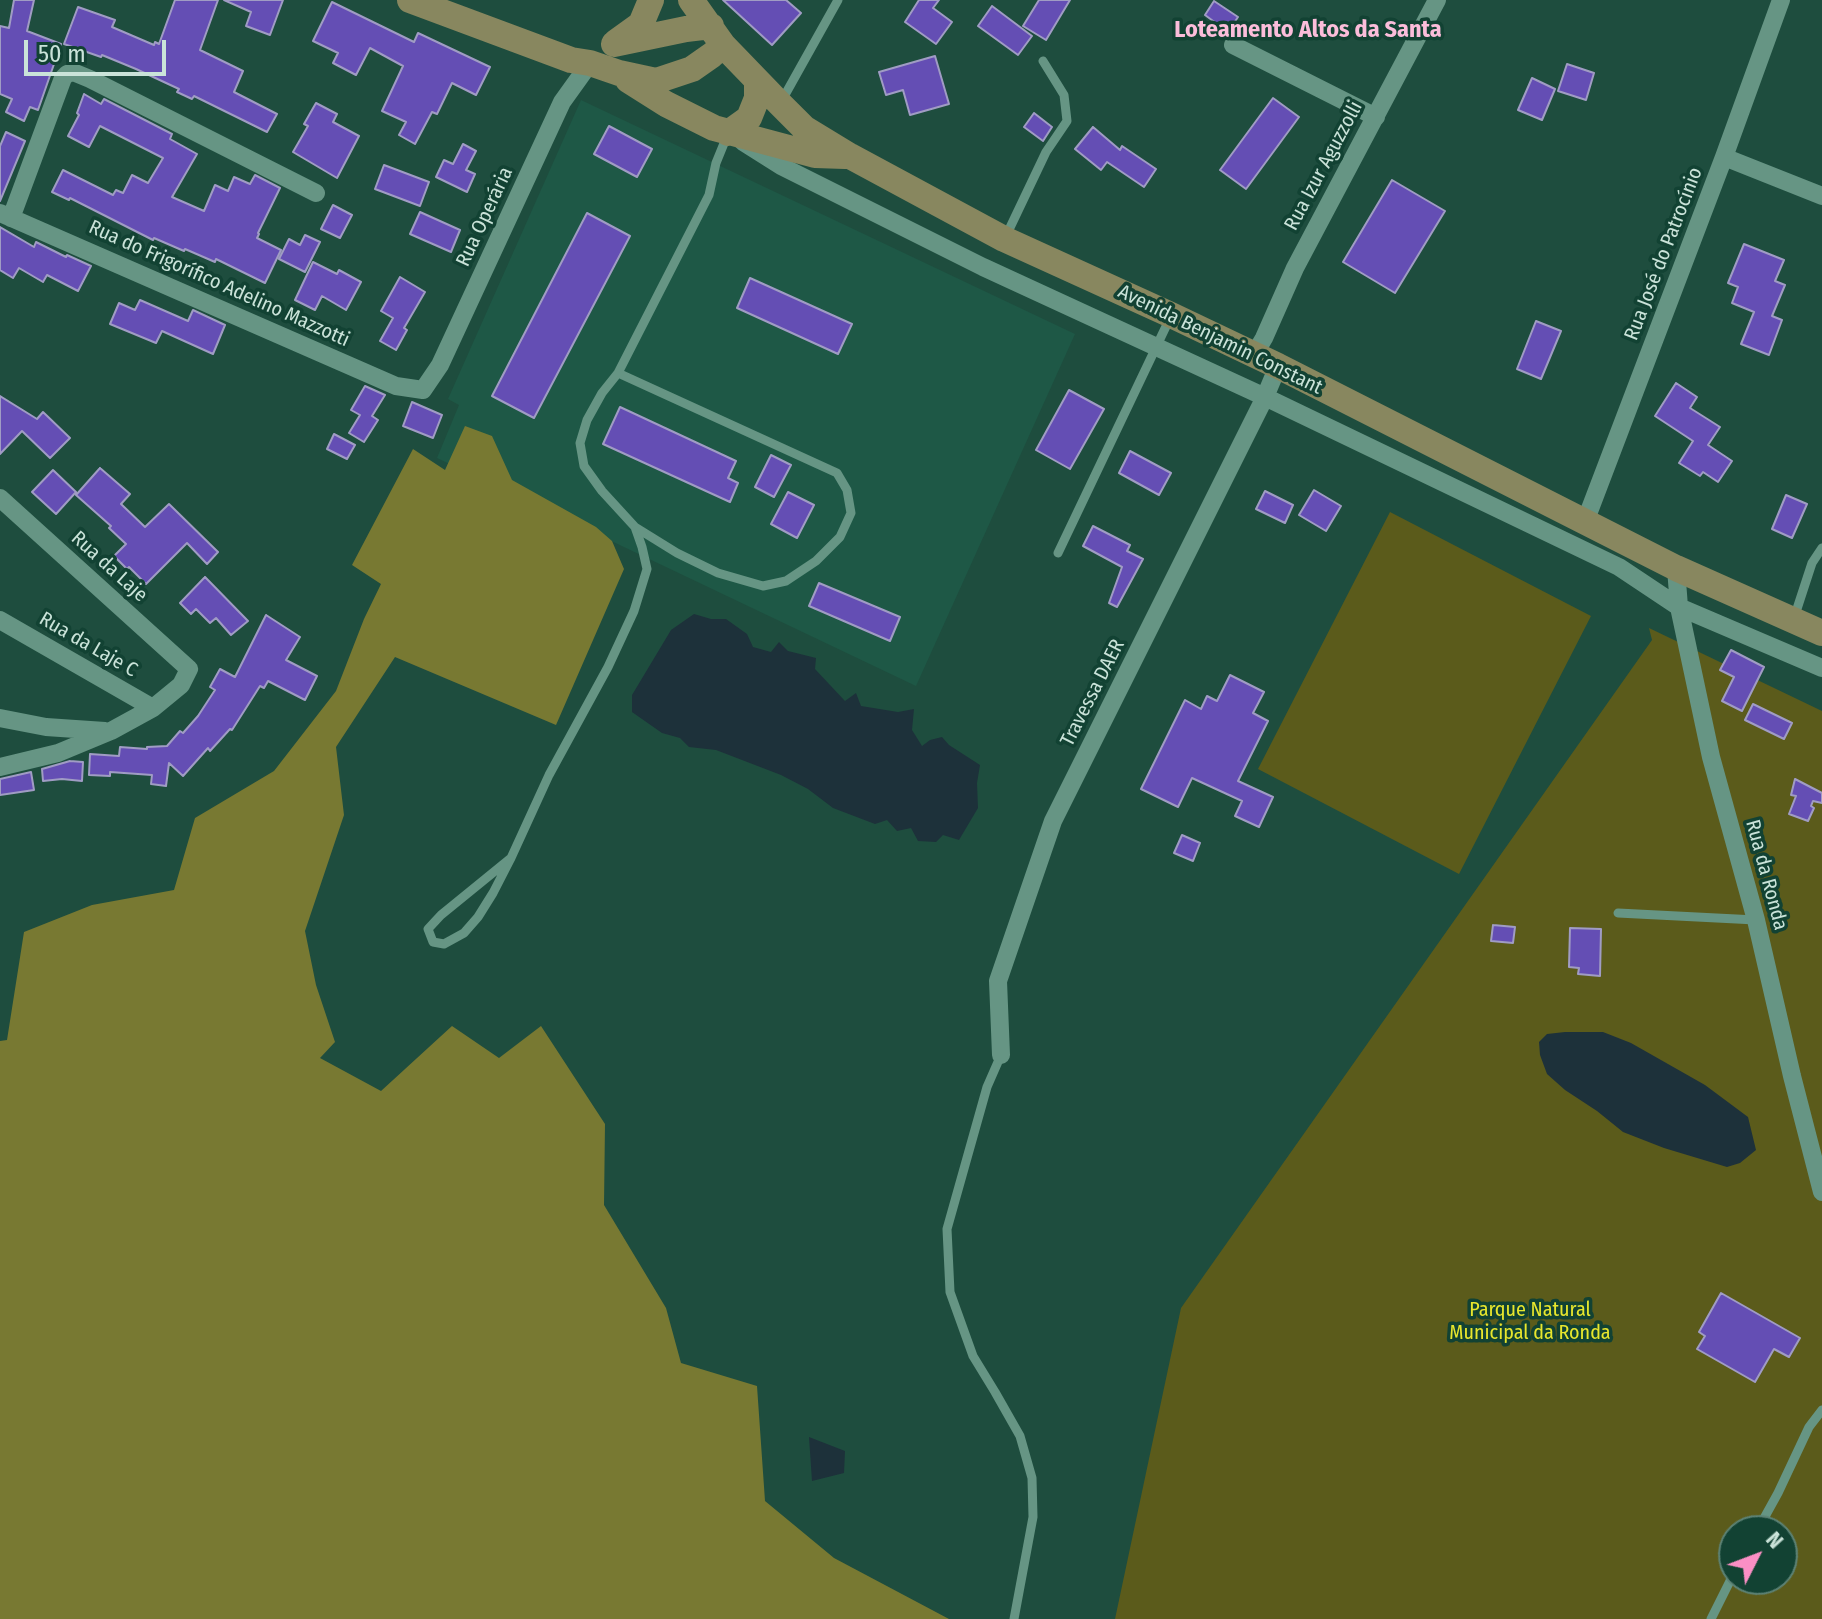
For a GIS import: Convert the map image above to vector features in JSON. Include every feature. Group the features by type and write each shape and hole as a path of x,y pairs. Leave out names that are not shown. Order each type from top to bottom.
{"main road":[{"path":"410,0 571,60 656,81 692,69 717,36 686,29 614,44"},
{"path":"590,63 603,49 641,24 651,0"},
{"name":"Avenida Benjamin Constant","path":"691,0 717,36 804,128 850,156 1004,239 1266,361 1676,568 1822,633"},
{"path":"619,73 666,104 728,133 815,155 850,156"},
{"path":"728,133 749,118 757,98 757,81"}],"street":[{"name":"Rua Izur Aguzzolli","path":"1266,361 1264,338 1295,268 1437,0"},
{"name":"Rua José do Patrocínio","path":"1585,522 1781,0"},
{"path":"1233,45 1376,117"},
{"name":"Rua Operária","path":"423,390 440,365 562,102 590,63"},
{"path":"5,215 63,78 73,72 316,193"},
{"name":"Avenida Benjamin Constant","path":"728,133 781,166 956,253 1619,567 1679,607 1822,668"},
{"path":"1724,157 1822,196"},
{"name":"Rua do Frigorífico Adelino Mazzotti","path":"5,215 396,386 423,390"},
{"name":"Travessa DAER","path":"1001,1055 998,981 1053,821 1265,397 1266,361"},
{"name":"Rua da Laje","path":"0,498 189,669 181,685 153,708"},
{"name":"Rua da Ronda","path":"1676,568 1679,607 1711,757 1756,920 1822,1192"},
{"path":"1793,621 1822,614"},
{"name":"Rua da Laje C","path":"0,620 153,708"},
{"path":"0,767 58,753 111,731 153,708"},
{"path":"0,718 46,727 111,731"}],"lane":[{"path":"780,104 838,0"},
{"path":"1004,239 1046,152 1067,121 1064,95 1043,61"},
{"path":"618,373 837,473 847,490 851,513 840,537 816,561 786,581 763,586 718,573 635,527 584,466 580,443 587,420 618,373 709,195 716,163 728,133"},
{"path":"1058,553 1171,315"},
{"path":"511,858 428,929 433,942 444,944 464,933 478,917 511,858 549,775 608,667 634,611 647,569 635,527"},
{"path":"1793,621 1812,563 1822,548"},
{"path":"1618,913 1756,920"},
{"path":"1001,1055 987,1087 947,1229 950,1292 973,1356 1020,1436 1032,1478 1033,1517 1014,1619"},
{"path":"1766,1515 1809,1427 1822,1410"},
{"path":"1711,1619 1723,1595"}],"shaded area":[{"path":"581,100 1075,334 916,686 437,458 459,405 448,399"},
{"path":"465,426 492,436 512,480 596,527 612,541 624,569 556,725 395,657 336,747 344,815 305,931 316,985 335,1042 320,1058 381,1091 452,1026 499,1058 541,1026 605,1124 604,1205 666,1308 681,1363 757,1386 765,1501 834,1558 949,1619 0,1619 0,1041 7,1040 24,932 92,905 174,890 195,818 274,771 336,691 381,584 352,565 413,449 445,470"}],"green space":[{"path":"1390,512 1591,616 1459,874 1258,769"},
{"name":"Parque Natural Municipal da Ronda","path":"1649,628 1822,711 1822,1619 1115,1619 1181,1308 1652,640"}],"water":[{"path":"694,614 726,619 747,634 753,647 771,652 779,642 788,651 816,658 815,669 845,701 856,693 861,706 898,712 914,709 912,730 922,746 942,737 980,765 978,808 959,840 943,835 936,842 918,841 911,828 897,831 887,820 875,824 833,808 808,789 781,775 716,750 689,747 680,738 662,733 632,712 632,695 671,630"},
{"path":"1603,1032 1631,1043 1705,1085 1748,1117 1756,1150 1740,1163 1727,1167 1623,1132 1547,1074 1539,1042 1547,1034"},
{"path":"809,1437 845,1451 844,1473 812,1481"}],"building":[{"path":"14,0 34,0 27,31 61,44 38,110 30,107 24,121 6,112 12,99 0,94 0,26 9,28"},
{"path":"175,0 218,0 200,50 243,71 234,92 277,114 267,132 194,96 192,99 177,92 179,89 136,69 64,44 78,7 115,20 112,27 154,45 155,42 159,44"},
{"path":"224,0 283,0 270,35 246,26 251,12"},
{"path":"723,0 786,0 801,13 772,45"},
{"path":"919,0 939,0 933,8 952,22 936,44 905,22"},
{"path":"1039,0 1070,0 1046,40 1023,26"},
{"path":"1214,1 1238,17 1228,32 1205,15"},
{"path":"332,2 414,42 418,33 490,67 476,95 452,83 437,114 432,112 415,144 399,135 406,122 382,111 403,66 370,48 356,75 333,63 338,53 313,41"},
{"path":"992,6 1032,36 1018,55 978,26"},
{"path":"935,56 949,104 910,115 903,90 886,95 879,72"},
{"path":"1567,64 1594,73 1586,100 1558,91"},
{"path":"1532,78 1555,89 1542,120 1518,110"},
{"path":"84,94 101,104 104,99 172,134 170,139 197,154 172,197 204,211 215,185 228,191 234,177 250,184 255,175 280,188 257,238 281,250 265,283 216,259 215,262 153,240 52,192 63,170 113,195 116,190 123,193 132,175 148,183 163,158 100,126 89,147 68,136 79,115 77,113"},
{"path":"1273,98 1299,117 1246,189 1220,170"},
{"path":"316,103 337,114 333,122 359,136 337,178 293,152 308,126 304,124"},
{"path":"1034,113 1052,127 1043,141 1024,127"},
{"path":"609,126 652,149 637,177 594,154"},
{"path":"1093,127 1120,150 1122,146 1156,169 1144,187 1107,162 1101,170 1075,149"},
{"path":"6,132 25,141 0,201 0,146"},
{"path":"463,144 476,151 466,170 475,174 467,192 436,177 444,160 453,164"},
{"path":"384,165 429,182 420,206 375,189"},
{"path":"1392,180 1445,211 1395,293 1343,262"},
{"path":"333,205 352,215 340,238 321,229"},
{"path":"420,212 460,230 451,252 410,234"},
{"path":"587,213 630,236 534,418 492,396"},
{"path":"0,227 34,247 36,242 91,266 78,291 47,275 43,282 19,268 13,278 0,270"},
{"path":"305,235 320,242 305,272 279,259 289,239 300,245"},
{"path":"1744,244 1784,260 1775,281 1785,285 1772,316 1782,320 1769,355 1741,344 1754,312 1732,303 1738,287 1728,283"},
{"path":"313,262 337,274 339,270 361,282 346,310 322,296 315,310 295,300"},
{"path":"400,277 425,292 404,328 407,330 396,350 380,341 393,318 381,311"},
{"path":"750,278 852,324 838,354 737,308"},
{"path":"140,300 188,321 193,310 225,325 213,354 162,331 156,343 110,324 119,303 135,310"},
{"path":"1536,321 1561,331 1541,379 1517,369"},
{"path":"1676,383 1697,397 1690,408 1720,427 1708,445 1732,461 1718,482 1703,472 1700,476 1679,463 1693,441 1655,416"},
{"path":"365,386 385,395 372,416 378,420 364,442 349,433 360,415 351,410"},
{"path":"1069,390 1104,409 1070,469 1036,450"},
{"path":"0,396 37,419 43,412 70,438 50,458 22,431 0,454"},
{"path":"412,402 442,415 433,438 403,426"},
{"path":"620,407 736,461 728,478 738,483 730,502 603,444"},
{"path":"334,434 355,445 347,459 327,449"},
{"path":"1130,451 1171,473 1159,495 1119,473"},
{"path":"771,455 791,465 774,497 755,487"},
{"path":"100,468 130,494 121,504 145,527 169,504 218,552 207,564 187,543 146,584 114,556 126,544 76,495"},
{"path":"53,470 76,492 56,514 32,492"},
{"path":"1314,490 1341,506 1326,531 1299,515"},
{"path":"1265,491 1293,505 1285,523 1256,509"},
{"path":"788,492 814,505 797,538 771,524"},
{"path":"1786,495 1807,504 1792,538 1772,529"},
{"path":"1093,526 1130,545 1127,551 1143,559 1117,607 1109,603 1122,567 1083,546"},
{"path":"205,577 248,621 231,635 216,618 210,623 196,609 191,614 180,603"},
{"path":"819,583 900,617 890,641 809,606"},
{"path":"266,615 300,637 286,660 317,676 305,700 268,681 264,688 260,686 232,730 210,751 208,748 183,776 169,763 166,786 151,784 152,775 110,772 110,776 89,775 90,754 119,756 120,747 147,749 167,746 180,731 183,733 215,690 210,687 220,669 235,677"},
{"path":"1731,650 1764,667 1742,711 1722,701 1734,677 1720,670"},
{"path":"1230,675 1264,692 1253,713 1268,721 1238,781 1273,797 1259,827 1235,816 1242,801 1192,778 1178,807 1141,789 1185,700 1201,709 1207,696 1217,701"},
{"path":"1753,704 1792,723 1784,739 1745,720"},
{"path":"70,761 83,762 82,781 43,781 42,769"},
{"path":"31,772 34,790 0,795 0,779"},
{"path":"1795,779 1822,793 1822,803 1813,801 1811,806 1814,808 1808,821 1789,814 1796,796 1791,795"},
{"path":"1182,835 1200,843 1193,861 1174,853"},
{"path":"1493,925 1515,927 1513,943 1491,941"},
{"path":"1570,928 1601,929 1600,976 1578,974 1579,968 1569,967"},
{"path":"1721,1293 1800,1338 1789,1357 1774,1349 1755,1382 1697,1349 1705,1336 1699,1332"}],"district":[{"name":"Loteamento Altos da Santa","path":"1308,30"}]}
